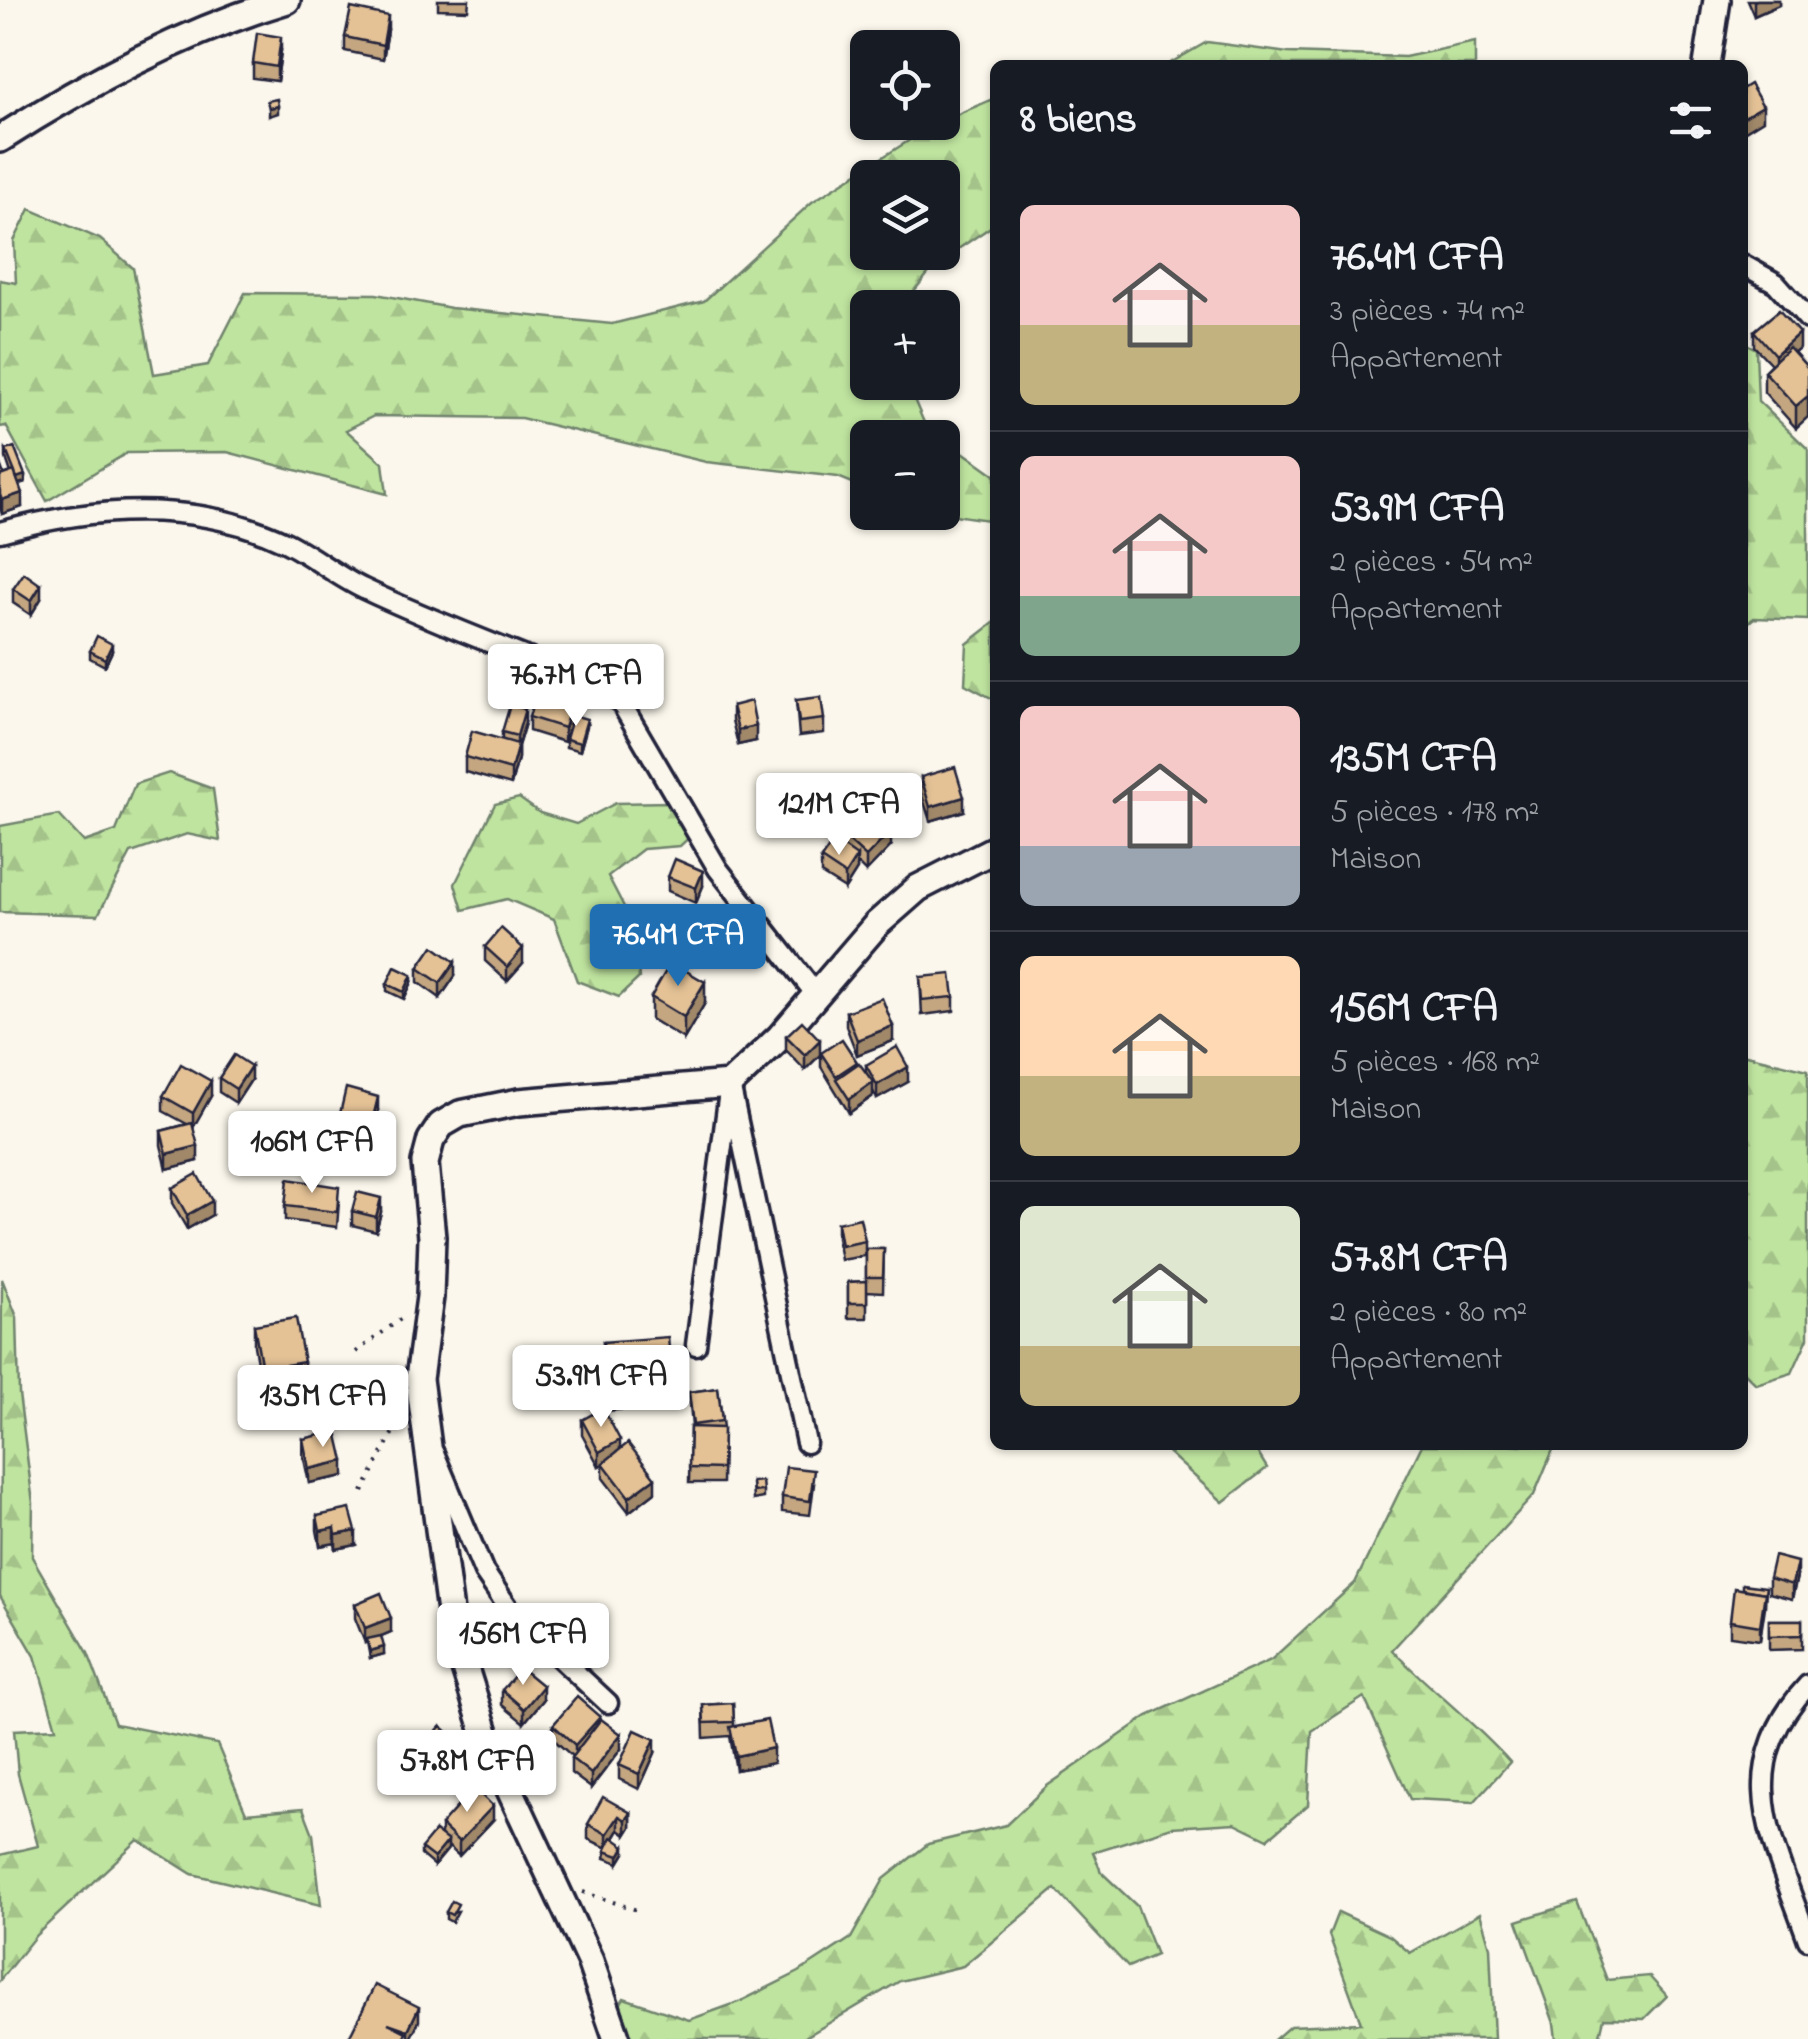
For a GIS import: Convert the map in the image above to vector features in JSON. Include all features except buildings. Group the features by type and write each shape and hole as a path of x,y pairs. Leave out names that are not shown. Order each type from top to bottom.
{"street":[{"path":"0,139 134,62 240,14 288,0"},
{"path":"1708,60 1718,0"},
{"path":"1748,267 1776,283 1808,319"},
{"path":"0,532 108,511 153,509 245,526 286,542 362,588 604,689 621,703 718,869 814,992"},
{"path":"617,2039 613,2018 555,1882 489,1745 452,1628 419,1379 430,1297 432,1238 424,1163 431,1140 441,1125 478,1110 570,1094 670,1093 730,1084 780,1037 814,992 918,888 990,852"},
{"path":"696,1345 730,1084"},
{"path":"730,1084 806,1443"},
{"path":"425,1435 484,1572 543,1646 608,1703"},
{"path":"1808,1685 1774,1730 1762,1766 1763,1802 1808,1940"}],"path":[{"path":"356,1352 430,1297"},
{"path":"363,1492 403,1411"},
{"path":"555,1882 637,1910"}],"green space":[{"path":"1207,42 1288,53 1405,57 1475,42 1475,60 1176,60"},
{"path":"990,100 990,227 960,248 960,160 878,160 910,140 960,140 960,113"},
{"path":"850,178 850,270 931,270 915,290 850,290 850,400 914,400 923,420 850,420 850,482 838,477 706,462 521,418 374,416 346,430 383,463 387,494 227,452 127,453 47,501 6,426 0,427 0,280 16,283 14,241 30,209 100,239 133,268 154,374 208,365 245,293 376,294 451,308 612,324 704,301 812,202"},
{"path":"1748,345 1756,349 1758,401 1808,449 1808,620 1754,618 1748,623"},
{"path":"960,450 990,471 990,520 960,516"},
{"path":"990,626 990,697 965,684 967,644"},
{"path":"169,773 213,789 220,841 187,834 131,853 98,915 0,912 0,826 59,815 84,842 116,831 135,784"},
{"path":"519,798 540,813 576,824 616,803 669,802 694,833 680,846 643,849 608,876 635,928 639,978 619,997 577,981 554,919 507,899 463,910 455,884 495,804"},
{"path":"1748,1055 1808,1070 1808,1338 1792,1373 1756,1384 1748,1376"},
{"path":"2,1279 17,1317 19,1394 33,1503 32,1557 88,1653 115,1724 217,1744 246,1813 303,1808 313,1834 321,1905 192,1874 138,1840 36,1935 0,1980 0,1855 38,1846 18,1774 14,1730 56,1728 35,1656 0,1596"},
{"path":"1166,1450 1256,1450 1267,1468 1223,1502"},
{"path":"1420,1450 1553,1450 1534,1495 1392,1650 1510,1762 1474,1802 1410,1799 1364,1697 1312,1731 1308,1805 1268,1839 1235,1823 1172,1827 1093,1852 1101,1872 1137,1906 1156,1955 1128,1967 1055,1889 963,1966 900,1981 802,2039 620,2039 612,2017 624,1998 689,2020 739,2002 799,1972 851,1938 884,1879 928,1844 1006,1825 1047,1786 1148,1716 1271,1660 1355,1583"},
{"path":"1577,1902 1607,1980 1649,1976 1667,1996 1644,2019 1604,2018 1599,2039 1556,2039 1554,2023 1517,1921"},
{"path":"1338,1912 1390,1936 1410,1953 1480,1913 1490,1947 1494,2039 1275,2039 1290,2026 1361,2023 1329,1935"}]}
